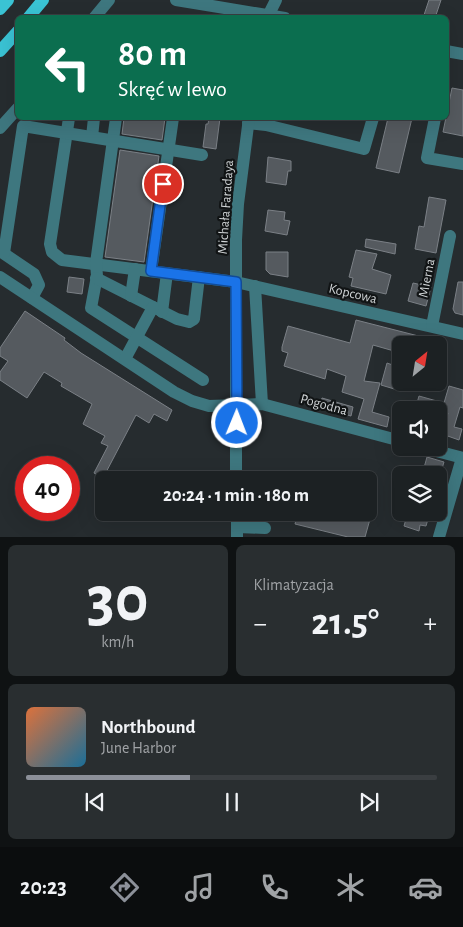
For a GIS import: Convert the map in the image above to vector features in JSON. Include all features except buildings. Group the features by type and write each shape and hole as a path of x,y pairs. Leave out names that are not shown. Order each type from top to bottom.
{"main road":[{"path":"0,9 8,0"},
{"path":"30,15 43,0"},
{"path":"0,52 15,34"}],"street":[{"path":"96,15 109,0"},
{"path":"270,15 276,0"},
{"path":"182,1 258,15"},
{"path":"449,52 463,54"},
{"path":"0,128 14,112"},
{"path":"19,120 22,126 2,252 34,274 39,285 32,298"},
{"path":"39,128 45,120"},
{"name":"Kopcowa","path":"69,120 50,244 52,252 62,260 236,282 463,334"},
{"path":"92,137 94,120"},
{"path":"116,120 91,308 203,380"},
{"path":"151,271 173,120"},
{"path":"249,120 364,149 372,120"},
{"name":"Michała Faradaya","path":"236,471 238,204 249,120"},
{"path":"435,120 427,158 463,164"},
{"path":"22,126 202,155"},
{"name":"Mierna","path":"432,326 450,236"},
{"path":"130,296 135,269"},
{"path":"125,359 157,309 167,273"},
{"name":"Pogodna","path":"0,277 174,392 192,401 209,406 262,404 300,418 392,439"},
{"path":"96,278 177,320 192,321 194,319 199,277"},
{"path":"255,286 262,404"},
{"path":"439,537 462,458 447,454"},
{"path":"237,532 265,528"}],"route":[{"path":"163,184 151,271 236,282 237,423"}]}
